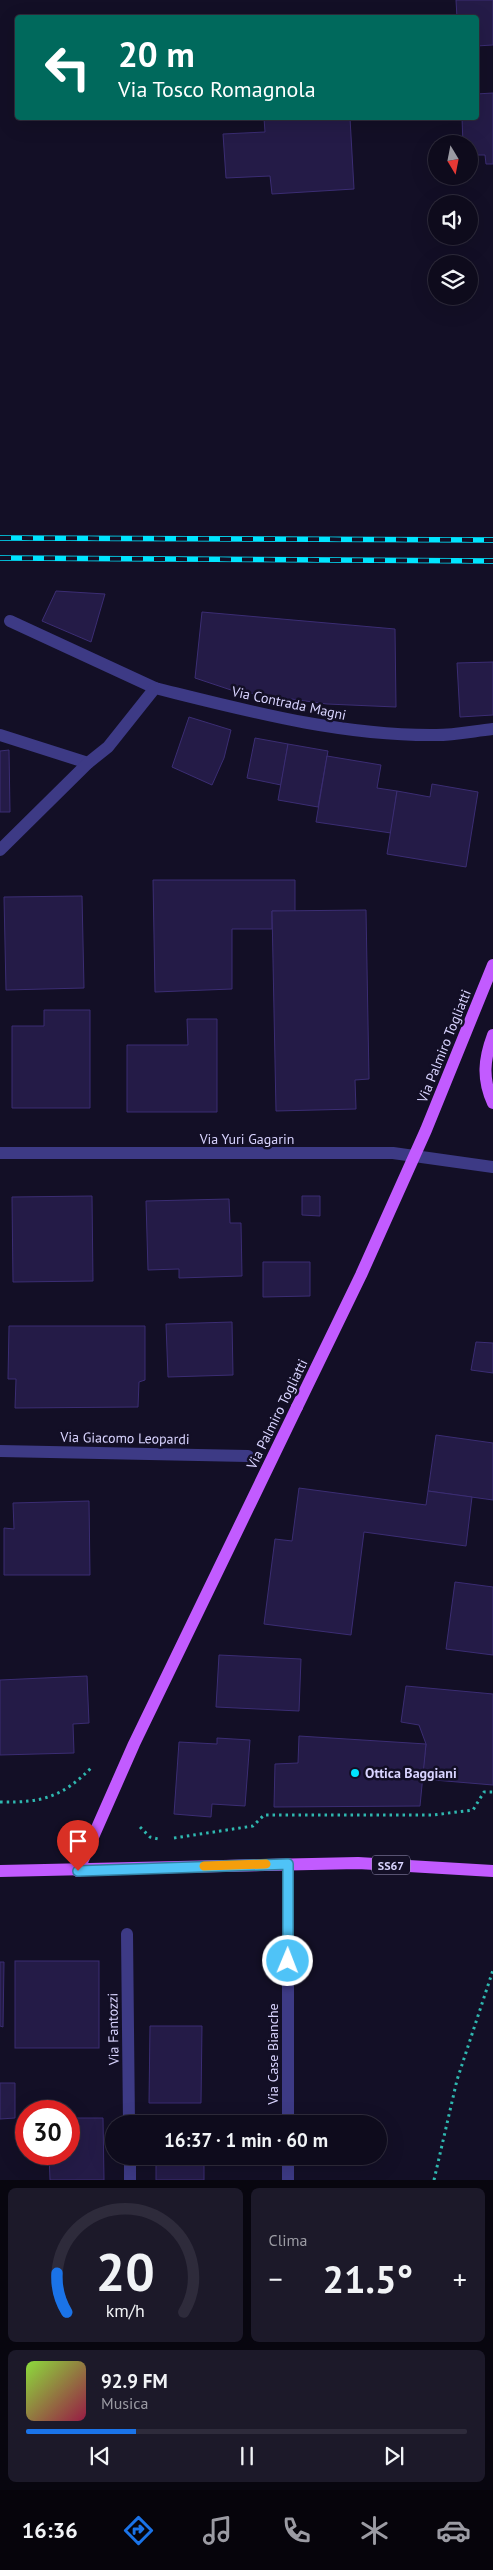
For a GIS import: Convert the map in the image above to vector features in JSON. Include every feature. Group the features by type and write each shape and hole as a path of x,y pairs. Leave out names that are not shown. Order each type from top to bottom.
{"main road":[{"name":"Via Palmiro Togliatti","path":"78,1871 134,1744 361,1275 422,1139 493,965"},
{"path":"492,1036 486,1057 484,1075 493,1102"},
{"name":"SS67","path":"0,1872 358,1863 493,1870"}],"street":[{"name":"Via Contrada Magni","path":"10,621 155,688 285,720 352,731 437,736 493,729"},
{"path":"0,850 88,763 108,747 155,688"},
{"path":"0,735 88,763"},
{"name":"Via Yuri Gagarin","path":"0,1153 393,1153 493,1167"},
{"name":"Via Giacomo Leopardi","path":"0,1451 248,1456"},
{"name":"Via Case Bianche","path":"288,1864 288,2115"},
{"name":"Via Fantozzi","path":"127,1934 129,2115"},
{"path":"130,2165 130,2180"},
{"path":"288,2165 288,2180"}],"path":[{"path":"170,1838 253,1826 264,1815 433,1815 472,1810 484,1792 493,1792"},
{"path":"140,1827 150,1837 161,1839"},
{"path":"434,2180 457,2080 493,1970"}],"building":[{"path":"456,0 493,0 493,45 479,46 479,15 457,15"},
{"path":"493,93 493,164 486,164 485,155 478,155 478,135 463,135 462,120 479,120 479,94"},
{"path":"264,120 350,120 354,189 272,194 270,176 226,178 223,134 265,132"},
{"path":"56,591 105,594 91,642 42,621"},
{"path":"202,612 395,629 396,707 327,704 234,691 195,678"},
{"path":"493,662 493,715 460,717 457,663"},
{"path":"189,717 231,730 224,758 212,785 172,767"},
{"path":"255,738 288,744 281,785 247,778"},
{"path":"288,744 328,751 318,807 278,800"},
{"path":"9,750 10,812 0,812 0,751"},
{"path":"327,756 381,765 377,788 397,791 391,833 316,822"},
{"path":"432,784 478,792 466,867 387,854 397,791 430,797"},
{"path":"153,880 295,880 295,912 272,911 272,929 232,929 232,989 155,992"},
{"path":"82,896 84,988 6,990 4,897"},
{"path":"366,910 369,1079 355,1080 356,1109 276,1111 272,911"},
{"path":"44,1010 90,1010 90,1108 12,1108 12,1026 44,1026"},
{"path":"187,1019 217,1019 217,1112 127,1112 127,1045 188,1045"},
{"path":"92,1196 93,1281 13,1282 12,1197"},
{"path":"302,1196 320,1196 320,1216 302,1215"},
{"path":"229,1199 230,1223 241,1223 242,1276 179,1278 179,1269 148,1270 146,1201"},
{"path":"263,1262 310,1262 310,1296 263,1297"},
{"path":"232,1322 233,1375 168,1377 166,1324"},
{"path":"9,1326 145,1326 145,1380 139,1382 138,1407 15,1408 16,1379 8,1379"},
{"path":"476,1342 493,1343 493,1373 471,1370"},
{"path":"436,1435 493,1443 493,1500 428,1491"},
{"path":"299,1488 426,1505 428,1491 472,1497 466,1546 364,1532 351,1635 264,1624 275,1539 292,1541"},
{"path":"89,1501 90,1575 4,1575 4,1528 14,1529 13,1503"},
{"path":"455,1582 493,1587 493,1655 446,1649"},
{"path":"219,1655 301,1659 299,1711 216,1707"},
{"path":"87,1676 89,1723 73,1724 74,1753 0,1755 0,1680"},
{"path":"406,1686 493,1694 493,1785 422,1779 426,1744 419,1725 401,1722"},
{"path":"299,1736 426,1744 420,1806 274,1807 275,1764 298,1763"},
{"path":"217,1738 250,1740 245,1806 212,1804 211,1817 174,1814 179,1742 217,1744"},
{"path":"15,1961 99,1961 99,2048 15,2048"},
{"path":"0,1962 4,1962 3,2027 0,2026"},
{"path":"150,2026 202,2026 201,2103 149,2103"},
{"path":"0,2083 15,2083 15,2118 0,2119"},
{"path":"80,2118 103,2118 104,2180 50,2180 49,2165 80,2165"},
{"path":"156,2165 204,2165 204,2180 156,2180"}],"railway":[{"path":"0,538 493,540"},
{"path":"0,558 493,561"}],"slow traffic":[{"path":"204,1866 266,1864"}],"place":[{"name":"Ottica Baggiani","path":"355,1773"}],"route":[{"path":"78,1871 288,1864 288,1961"}]}
